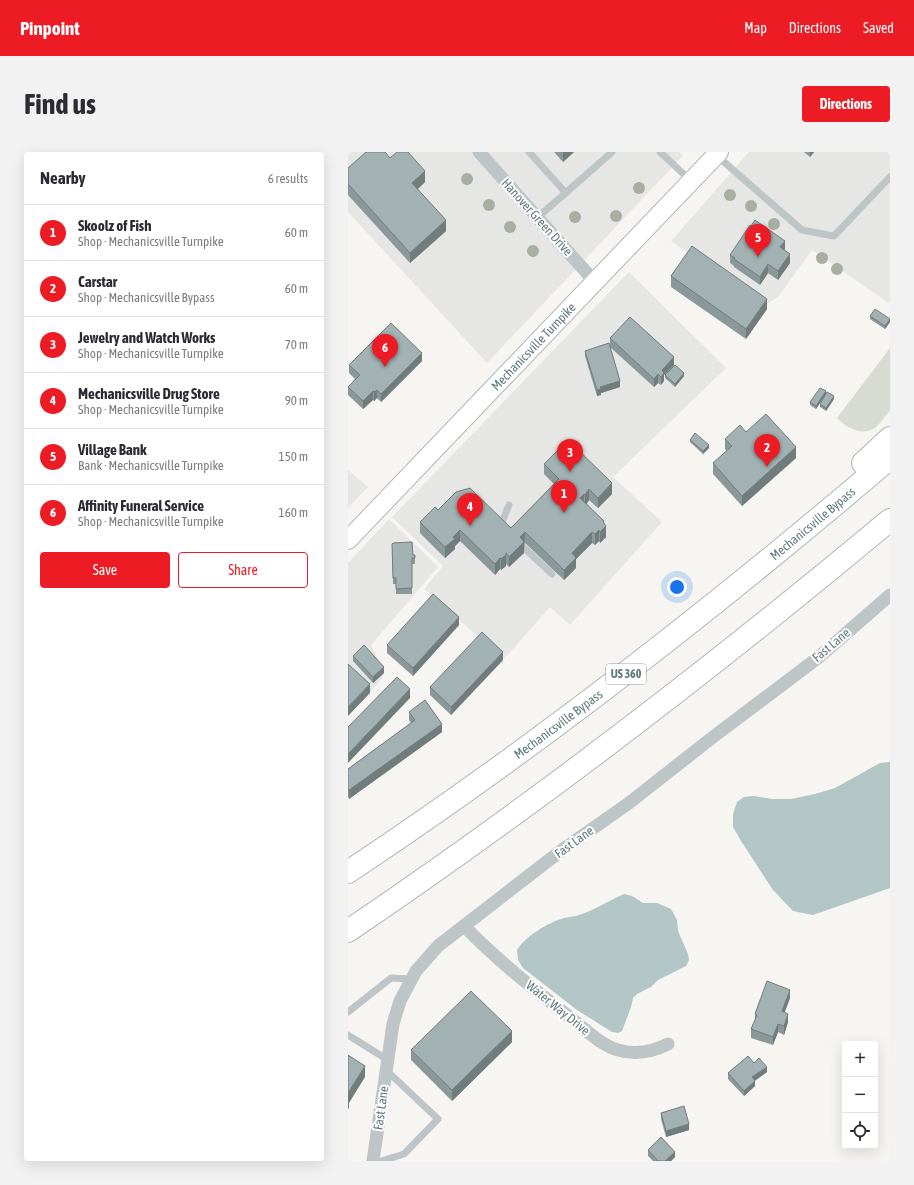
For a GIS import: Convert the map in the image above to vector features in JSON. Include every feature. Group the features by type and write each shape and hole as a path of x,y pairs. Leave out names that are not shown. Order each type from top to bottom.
{"highway":[{"path":"746,578 890,438"},
{"name":"Mechanicsville Bypass","path":"348,872 417,827 544,736 657,650 890,458"},
{"path":"348,931 528,805 644,718 737,645 890,520"},
{"path":"737,645 890,536"}],"main road":[{"name":"Mechanicsville Turnpike","path":"348,540 717,153"}],"street":[{"name":"Hanover Green Drive","path":"479,152 595,282"},
{"name":"Fast Lane","path":"373,1161 393,1024 400,1001 411,979 421,964 438,946 562,850 629,804 713,737 819,657 890,595"},
{"name":"Water Way Drive","path":"464,926 480,943 538,992 603,1043 617,1050 631,1053 646,1052 668,1044"}],"lane":[{"path":"529,152 566,193"},
{"path":"537,218 612,152"},
{"path":"660,152 691,181"},
{"path":"717,153 802,230 834,236 890,177"},
{"path":"508,530 502,525 502,522 509,505"},
{"path":"522,546 552,574"},
{"path":"348,1012 391,978 411,979"},
{"path":"348,1036 387,1065 438,1118 404,1154 380,1161"}],"shaded area":[{"path":"348,152 680,152 683,156 487,363 348,212"},
{"path":"749,152 890,152 890,304 812,250 778,297 769,303 758,299 671,241"},
{"path":"629,272 726,368 613,477 662,522 570,625 550,607 504,659 424,589 443,566 392,517"},
{"path":"890,348 890,411 875,428 870,431 864,432 854,430 837,418"},
{"path":"348,470 368,487 348,508"},
{"path":"389,519 438,567 371,645 384,671 381,680 348,715 348,563"},
{"path":"890,762 890,888 813,915 793,911 773,890 733,827 733,814 737,802 744,797 754,796 772,799 791,799 815,794 835,788 880,763"},
{"path":"624,894 632,896 643,903 657,903 671,909 677,920 678,931 689,960 686,966 658,980 651,987 637,994 633,998 622,1031 618,1033 612,1032 577,1010 523,968 518,960 517,950 531,935 557,920 576,916"}],"building":[{"path":"366,152 385,152 390,158 397,152 408,152 425,171 412,183 446,220 410,253 348,184 348,168"},
{"path":"755,220 785,241 780,247 790,254 778,271 768,264 760,277 730,255"},
{"path":"692,246 767,299 746,329 671,276"},
{"path":"875,309 890,319 885,326 870,316"},
{"path":"630,317 674,357 662,370 664,373 661,377 658,374 654,379 610,338"},
{"path":"391,323 422,353 381,394 377,390 374,392 373,391 363,401 348,387 360,375 349,365"},
{"path":"609,343 620,381 600,387 601,389 597,390 585,351"},
{"path":"675,365 684,373 675,384 665,375"},
{"path":"820,388 826,391 816,406 810,402"},
{"path":"827,392 834,396 826,408 820,404"},
{"path":"766,414 796,447 742,496 713,463 732,446 725,439 740,425 746,432"},
{"path":"695,433 709,445 703,451 690,440"},
{"path":"570,442 612,483 598,498 589,489 585,495 584,494 580,498 604,521 603,522 606,526 600,532 599,530 595,534 592,532 572,553 576,558 564,570 525,532 520,537 524,542 509,557 506,553 506,555 501,559 500,558 495,564 460,530 453,537 455,539 445,547 420,522 435,507 438,510 456,492 470,488 511,528 559,479 544,464 558,450 560,452"},
{"path":"412,542 413,555 415,555 415,558 412,558 412,588 396,589 396,578 393,578 392,544"},
{"path":"433,594 459,617 413,668 387,645"},
{"path":"482,632 503,652 451,707 430,687"},
{"path":"364,645 384,667 373,677 353,656"},
{"path":"348,664 370,684 348,707"},
{"path":"397,677 410,689 348,754 348,727"},
{"path":"425,700 442,724 349,790 348,769 415,720 409,712"},
{"path":"767,981 790,990 782,1011 788,1014 784,1026 778,1024 773,1037 751,1029 757,1015 755,1014"},
{"path":"471,991 512,1031 452,1090 411,1050"},
{"path":"348,1055 365,1066 348,1093"},
{"path":"748,1056 754,1063 759,1058 767,1067 752,1077 755,1081 744,1091 728,1073"},
{"path":"684,1106 689,1124 666,1131 661,1113"},
{"path":"661,1137 675,1152 665,1161 658,1161 648,1150"}],"place":[{"name":"Village Bank","path":"758,257"},
{"name":"Affinity Funeral Service","path":"385,367"},
{"name":"Carstar","path":"767,467"},
{"name":"Jewelry and Watch Works","path":"570,472"},
{"name":"Skoolz of Fish","path":"564,513"},
{"name":"Mechanicsville Drug Store","path":"470,526"}]}
